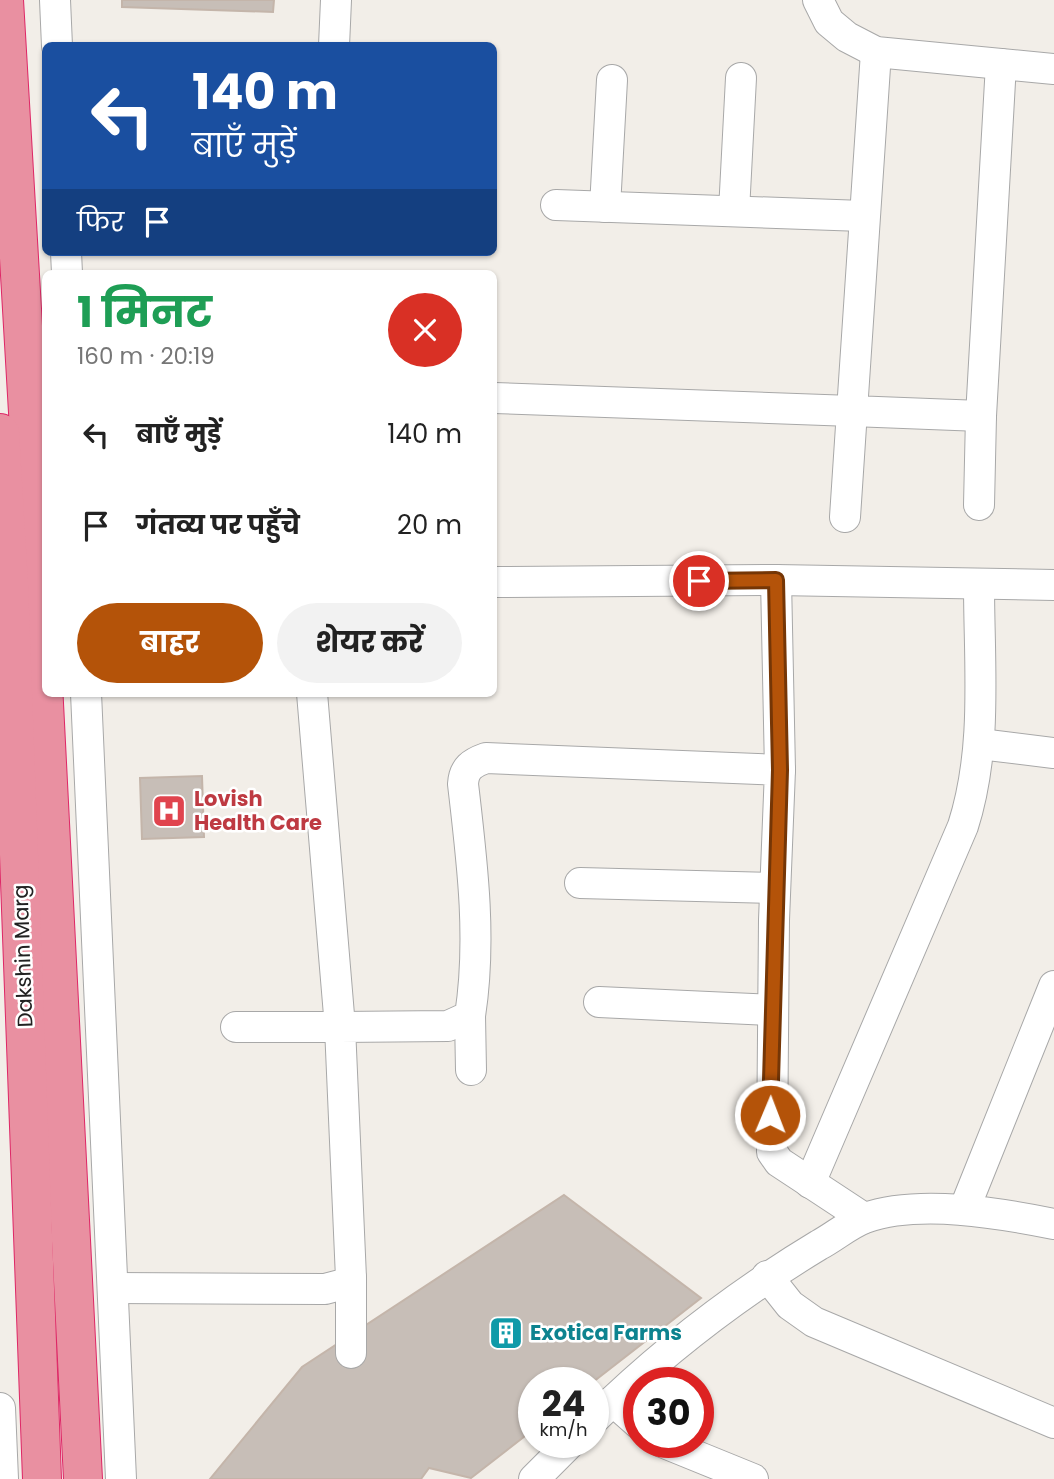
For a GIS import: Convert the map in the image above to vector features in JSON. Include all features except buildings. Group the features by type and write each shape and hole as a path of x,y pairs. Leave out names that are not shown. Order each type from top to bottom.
{"highway":[{"path":"4,0 23,583 83,1479"},
{"name":"Dakshin Marg","path":"0,433 23,583 42,1479"}],"street":[{"path":"55,0 57,42"},
{"path":"334,42 336,0"},
{"path":"818,0 829,22 847,37 876,52 1054,69"},
{"path":"845,517 876,52"},
{"path":"979,505 981,416 1001,64"},
{"path":"734,211 741,78"},
{"path":"606,207 612,80"},
{"path":"556,205 863,216"},
{"path":"497,398 981,416"},
{"path":"497,582 776,580 1054,585"},
{"path":"776,580 780,770 772,1010 772,1152 779,1161 864,1218"},
{"path":"810,1183 963,826 973,796 980,744 979,584"},
{"path":"86,697 121,1479"},
{"path":"312,697 340,1027 351,1278 351,1353"},
{"path":"980,744 1054,753"},
{"path":"471,1070 470,1016 475,974 475,880 463,784 464,774 472,763 486,758 780,770"},
{"path":"580,883 775,888"},
{"path":"964,1210 1054,986"},
{"path":"599,1002 772,1010"},
{"path":"236,1027 448,1026 470,1016"},
{"path":"609,1405 767,1276 864,1218 908,1210 964,1210 1054,1224"},
{"path":"767,1276 790,1305 814,1322 1054,1423"},
{"path":"113,1288 325,1289 344,1284 351,1278"},
{"path":"0,1408 2,1461"},
{"path":"534,1479 555,1458"},
{"path":"701,1458 753,1479"}],"place":[{"name":"Lovish Health Care","path":"169,811"},
{"name":"Exotica Farms","path":"506,1333"}],"route":[{"path":"699,581 776,580 780,770 770,1115"}]}
